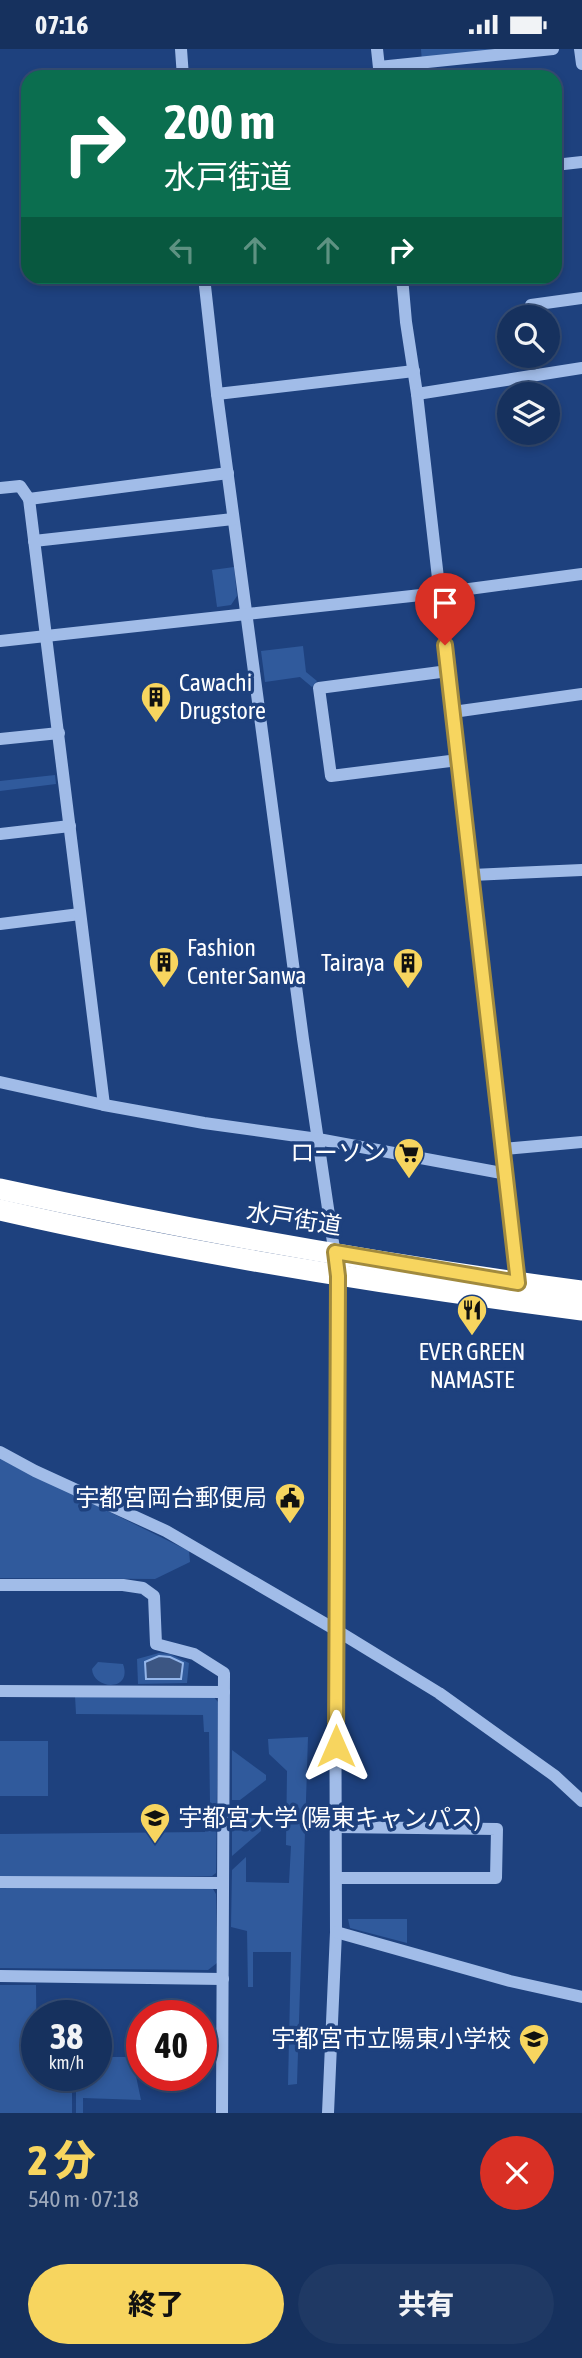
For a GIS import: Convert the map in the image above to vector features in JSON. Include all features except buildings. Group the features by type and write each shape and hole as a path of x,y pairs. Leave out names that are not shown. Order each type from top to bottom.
{"highway":[{"name":"水戸街道","path":"0,1189 120,1215 335,1252 519,1292 582,1310"},
{"name":"水戸街道","path":"0,1210 119,1237 338,1276 519,1292 582,1291"}],"street":[{"path":"181,49 182,70"},
{"path":"377,49 380,70"},
{"path":"395,70 553,49"},
{"path":"580,49 582,64"},
{"path":"562,164 582,162"},
{"path":"205,284 233,519 303,1039 338,1276 336,1933 328,2113"},
{"path":"403,284 519,1292"},
{"path":"531,305 582,298"},
{"path":"417,394 582,368"},
{"path":"217,394 414,371"},
{"path":"29,499 228,473"},
{"path":"0,488 20,486 29,499 104,1105"},
{"path":"34,541 233,519"},
{"path":"0,641 439,593 582,574"},
{"path":"448,671 319,688 331,776 458,760"},
{"path":"453,712 582,694"},
{"path":"0,739 59,733"},
{"path":"0,834 70,826"},
{"path":"472,875 582,870"},
{"path":"0,924 80,914"},
{"path":"0,1081 104,1105 318,1139 507,1174"},
{"path":"504,1149 582,1142"},
{"path":"0,1452 35,1471 166,1531 336,1630 439,1693 555,1776 582,1801"},
{"path":"0,1585 123,1585 143,1588 154,1596 156,1644 194,1654 224,1674 222,2113"},
{"path":"0,1691 224,1692"},
{"path":"336,1827 497,1829 496,1878 336,1878"},
{"path":"0,1882 223,1883"},
{"path":"336,1933 509,1981 582,1997"},
{"path":"0,1976 223,1979"}],"shaded area":[{"path":"421,49 520,49 422,63"},
{"path":"234,567 237,596 231,605 217,607 212,570"},
{"path":"303,646 306,672 317,681 312,687 300,677 265,682 261,651"},
{"path":"55,775 56,784 0,791 0,781"},
{"path":"0,1458 189,1551 190,1562 155,1579 0,1578"},
{"path":"159,1653 170,1654 189,1663 187,1683 138,1684 137,1659"},
{"path":"159,1656 170,1657 183,1663 181,1679 146,1679 145,1662"},
{"path":"98,1662 123,1664 123,1680 112,1685 99,1681 92,1669"},
{"path":"75,1696 213,1696 218,1702 216,1873 212,1876 0,1877 0,1834 205,1832 204,1805 210,1804 209,1732 204,1732 203,1715 76,1714"},
{"path":"308,1737 297,2084 288,2085 291,1952 253,1952 253,1987 248,1987 247,1931 231,1927 232,1870 246,1857 246,1882 289,1883 291,1846 286,1845 287,1771 269,1754 268,1739"},
{"path":"0,1741 48,1741 48,1796 0,1796"},
{"path":"232,1750 266,1775 266,1780 240,1800 232,1800"},
{"path":"241,1805 261,1823 261,1831 232,1856 232,1806"},
{"path":"0,1888 213,1889 216,1894 217,1963 208,1970 0,1968"},
{"path":"348,1919 407,1919 407,1943 350,1928"},
{"path":"0,1985 36,1985 36,2000 21,2000 21,2091 72,2091 72,2113 0,2113"},
{"path":"112,2057 126,2057 126,2091 139,2091 141,2100 83,2098 83,2113 76,2113 76,2091 112,2091"}],"place":[{"name":"Cawachi Drugstore","path":"156,724"},
{"name":"Fashion Center Sanwa","path":"164,989"},
{"name":"Tairaya","path":"408,990"},
{"name":"ローソン","path":"409,1180"},
{"name":"EVER GREEN NAMASTE","path":"472,1337"},
{"name":"宇都宮岡台郵便局","path":"290,1525"},
{"name":"宇都宮大学 (陽東キャンパス)","path":"155,1845"},
{"name":"宇都宮市立陽東小学校","path":"534,2066"}],"route":[{"path":"336,1746 338,1276 335,1252 518,1283 445,645"}]}
